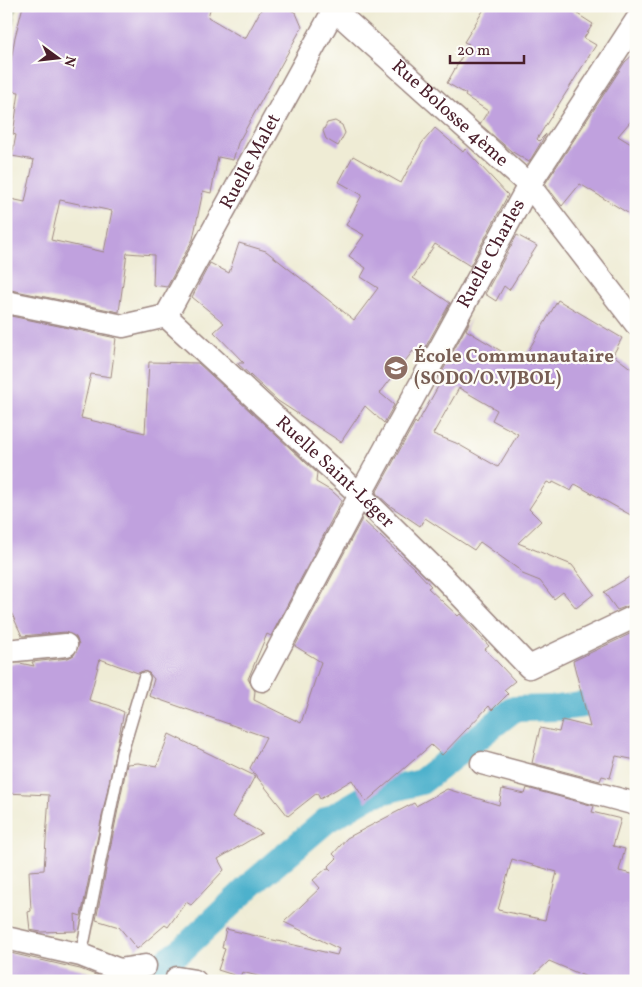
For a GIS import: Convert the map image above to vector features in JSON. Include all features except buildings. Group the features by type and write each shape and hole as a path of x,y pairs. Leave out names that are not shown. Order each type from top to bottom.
{"street":[{"name":"Rue Bolosse 4ème","path":"334,7 530,186 636,324"},
{"name":"Ruelle Malet","path":"166,316 334,7"},
{"name":"Ruelle Charles","path":"262,680 360,494 530,186 636,21"},
{"path":"6,302 123,326 166,316"},
{"name":"Ruelle Saint-Léger","path":"166,316 360,494 529,667 636,616"},
{"path":"6,651 66,646"},
{"path":"482,763 636,804"},
{"path":"6,938 81,954 119,970 144,966"}],"lane":[{"path":"81,954 122,752 144,678"}],"green space":[{"path":"6,6 16,6 6,63"}],"waterway":[{"path":"137,981 183,949 253,883 327,820 370,795 421,782 514,709 559,708 620,700"}],"place":[{"name":"École Communautaire (SODO/O.VJBOL)","path":"396,368"}]}
